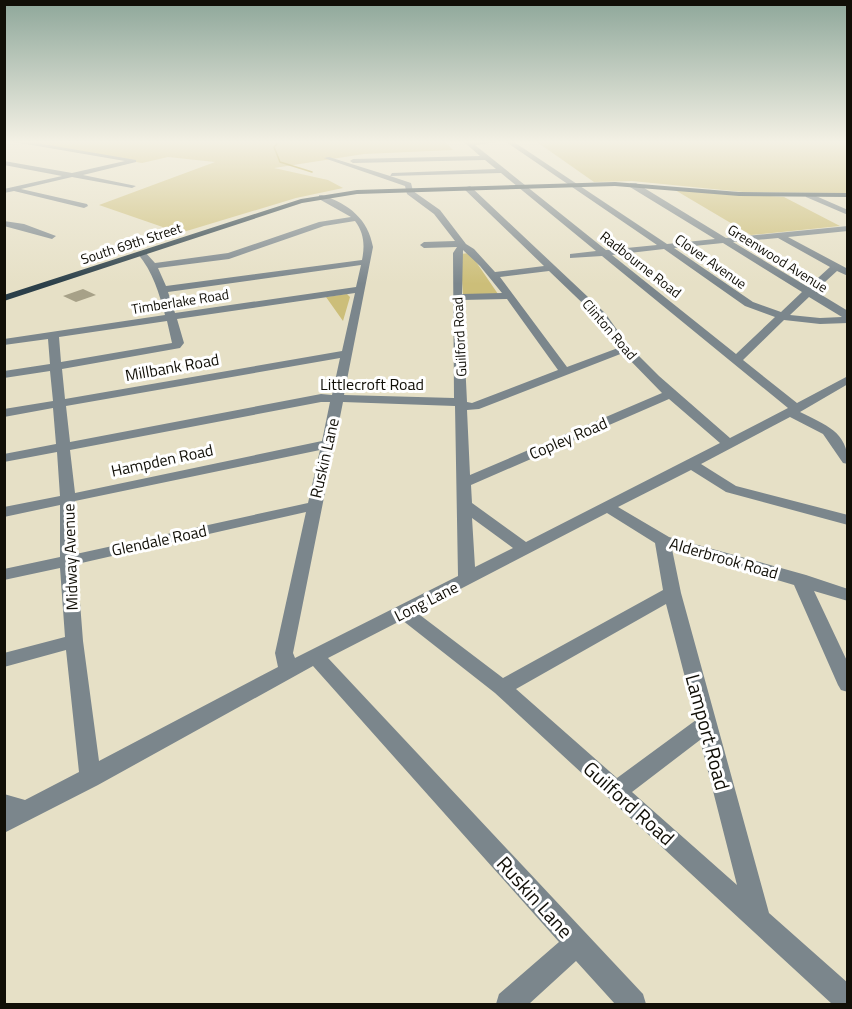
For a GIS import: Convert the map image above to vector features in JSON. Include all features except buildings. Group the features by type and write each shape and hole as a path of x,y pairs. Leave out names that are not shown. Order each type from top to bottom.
{"main road":[{"name":"South 69th Street","path":"4,298 301,201 357,192 407,189"},
{"name":"South 69th Street","path":"680,189 848,195"}],"street":[{"path":"408,189 437,212 462,245 471,250 493,275 564,371"},
{"name":"Clinton Road","path":"468,189 601,315 611,333 625,350 718,436 729,443"},
{"name":"Radbourne Road","path":"524,189 737,359 790,404 794,410 828,431 848,460"},
{"name":"Clover Avenue","path":"580,189 749,304 784,317 820,321 848,318"},
{"name":"Greenwood Avenue","path":"640,189 848,318"},
{"path":"8,190 84,206"},
{"path":"809,195 848,213"},
{"path":"322,197 357,218"},
{"path":"152,266 229,256 322,224 357,218"},
{"name":"Ruskin Lane","path":"288,670 284,653 369,247 365,226 357,218"},
{"path":"4,223 52,236"},
{"path":"573,256 848,228"},
{"path":"827,230 848,241"},
{"path":"779,235 848,273"},
{"path":"424,244 462,245"},
{"name":"Guilford Road","path":"462,245 457,253 457,297 463,405 467,580"},
{"path":"4,375 176,346 178,343 171,317 148,257 142,254"},
{"path":"161,290 366,261"},
{"path":"737,359 835,267"},
{"path":"493,275 553,268"},
{"name":"Timberlake Road","path":"4,342 359,289"},
{"path":"457,297 509,296"},
{"name":"Midway Avenue","path":"52,336 68,498 68,560 74,641 90,778"},
{"name":"Littlecroft Road","path":"4,458 321,398 452,401 475,406 625,350"},
{"name":"Millbank Road","path":"4,413 345,354"},
{"name":"Long Lane","path":"4,823 288,670 691,464 848,379"},
{"name":"Copley Road","path":"464,483 672,393"},
{"name":"Hampden Road","path":"4,512 327,444"},
{"path":"691,464 731,489 848,520"},
{"path":"465,505 525,550"},
{"name":"Glendale Road","path":"4,574 314,506"},
{"name":"Alderbrook Road","path":"607,507 663,541 800,579 848,595"},
{"name":"Lamport Road","path":"663,541 672,593 759,922"},
{"path":"800,579 848,685"},
{"path":"502,688 672,593"},
{"name":"Guilford Road","path":"404,612 502,688 848,1001"},
{"path":"4,660 74,641"},
{"name":"Ruskin Lane","path":"315,656 633,1005"},
{"path":"616,790 706,724"},
{"path":"4,804 28,811"},
{"path":"509,1005 577,943"}],"shaded area":[{"path":"142,189 338,189 296,198 180,233 99,205"},
{"path":"714,189 847,189 847,193 743,192"},
{"path":"675,190 784,197 840,226 751,235"},
{"path":"470,253 498,294 463,294 460,254"},
{"path":"347,294 350,297 343,321 326,297"}]}
